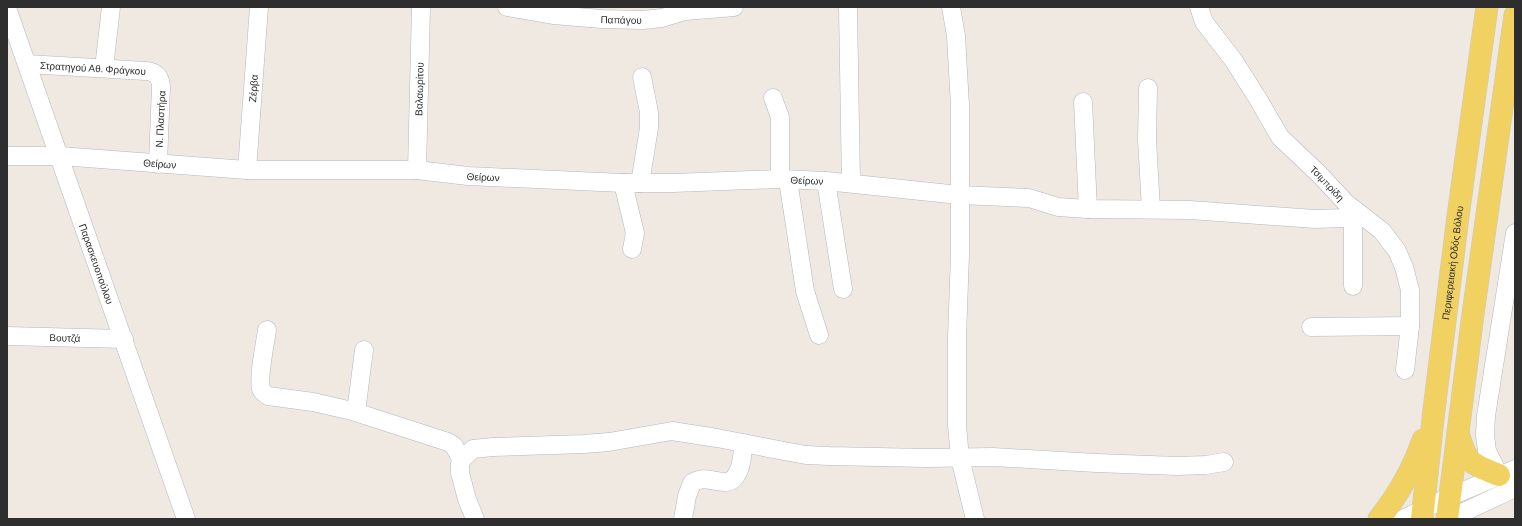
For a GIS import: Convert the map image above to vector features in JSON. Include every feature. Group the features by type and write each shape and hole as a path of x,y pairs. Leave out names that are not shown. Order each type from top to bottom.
{"main road":[{"name":"Περιφερειακή Οδός Βόλου","path":"1416,516 1434,410 1458,216 1487,7"},
{"path":"1448,519 1449,497 1457,430 1515,15"},
{"path":"1379,519 1396,497 1409,475 1434,410"},
{"path":"1457,430 1462,450 1467,457 1480,467 1510,477"}],"street":[{"path":"104,68 111,7"},
{"name":"Ζέρβα","path":"247,170 259,7"},
{"name":"Βαλαωρίτου","path":"417,170 421,7"},
{"name":"Παπάγου","path":"507,7 602,19 643,20 662,18 685,11 734,7"},
{"path":"952,7 960,82 960,254 956,383 957,425 960,458 975,519"},
{"name":"Τσιμπρίδη","path":"1199,7 1204,22 1234,61 1280,137 1311,166 1355,214 1382,231 1400,259 1410,290 1410,326 1405,370"},
{"name":"Παρασκευοπούλου","path":"7,8 186,519"},
{"path":"848,8 851,183"},
{"name":"Στρατηγού Αθ. Φράγκου","path":"27,64 153,72 158,75"},
{"name":"Ν. Πλαστήρα","path":"158,75 161,86 158,164"},
{"path":"632,249 636,233 632,183 649,128 649,112 642,77"},
{"path":"1148,88 1147,140 1151,209"},
{"path":"772,98 780,117 784,180 806,291 819,335"},
{"path":"1083,102 1088,209"},
{"name":"Θείρων","path":"7,156 60,156 247,170 417,170 483,177 632,183 784,180 826,181 960,195 1029,198 1058,207 1088,209 1151,209 1227,212 1315,219 1345,218 1355,214"},
{"path":"826,181 843,289"},
{"path":"1353,286 1355,214"},
{"path":"1510,477 1487,451 1485,435 1515,239"},
{"path":"1311,327 1410,326"},
{"path":"267,330 260,380 261,389 264,394 268,396 313,402 356,412 448,442 454,446 462,460"},
{"name":"Βουτζά","path":"7,336 124,339"},
{"path":"356,412 364,350"},
{"path":"475,519 467,499 460,473 462,460 468,452 473,449 483,447 609,442 672,431 806,455 926,458 993,456 1096,463 1177,466 1206,465 1224,462"},
{"path":"683,519 687,496 692,483 700,478 726,482 731,480 735,476 743,460 744,443"},
{"path":"1416,516 1449,497 1510,477"},
{"path":"1448,519 1510,477"}]}
